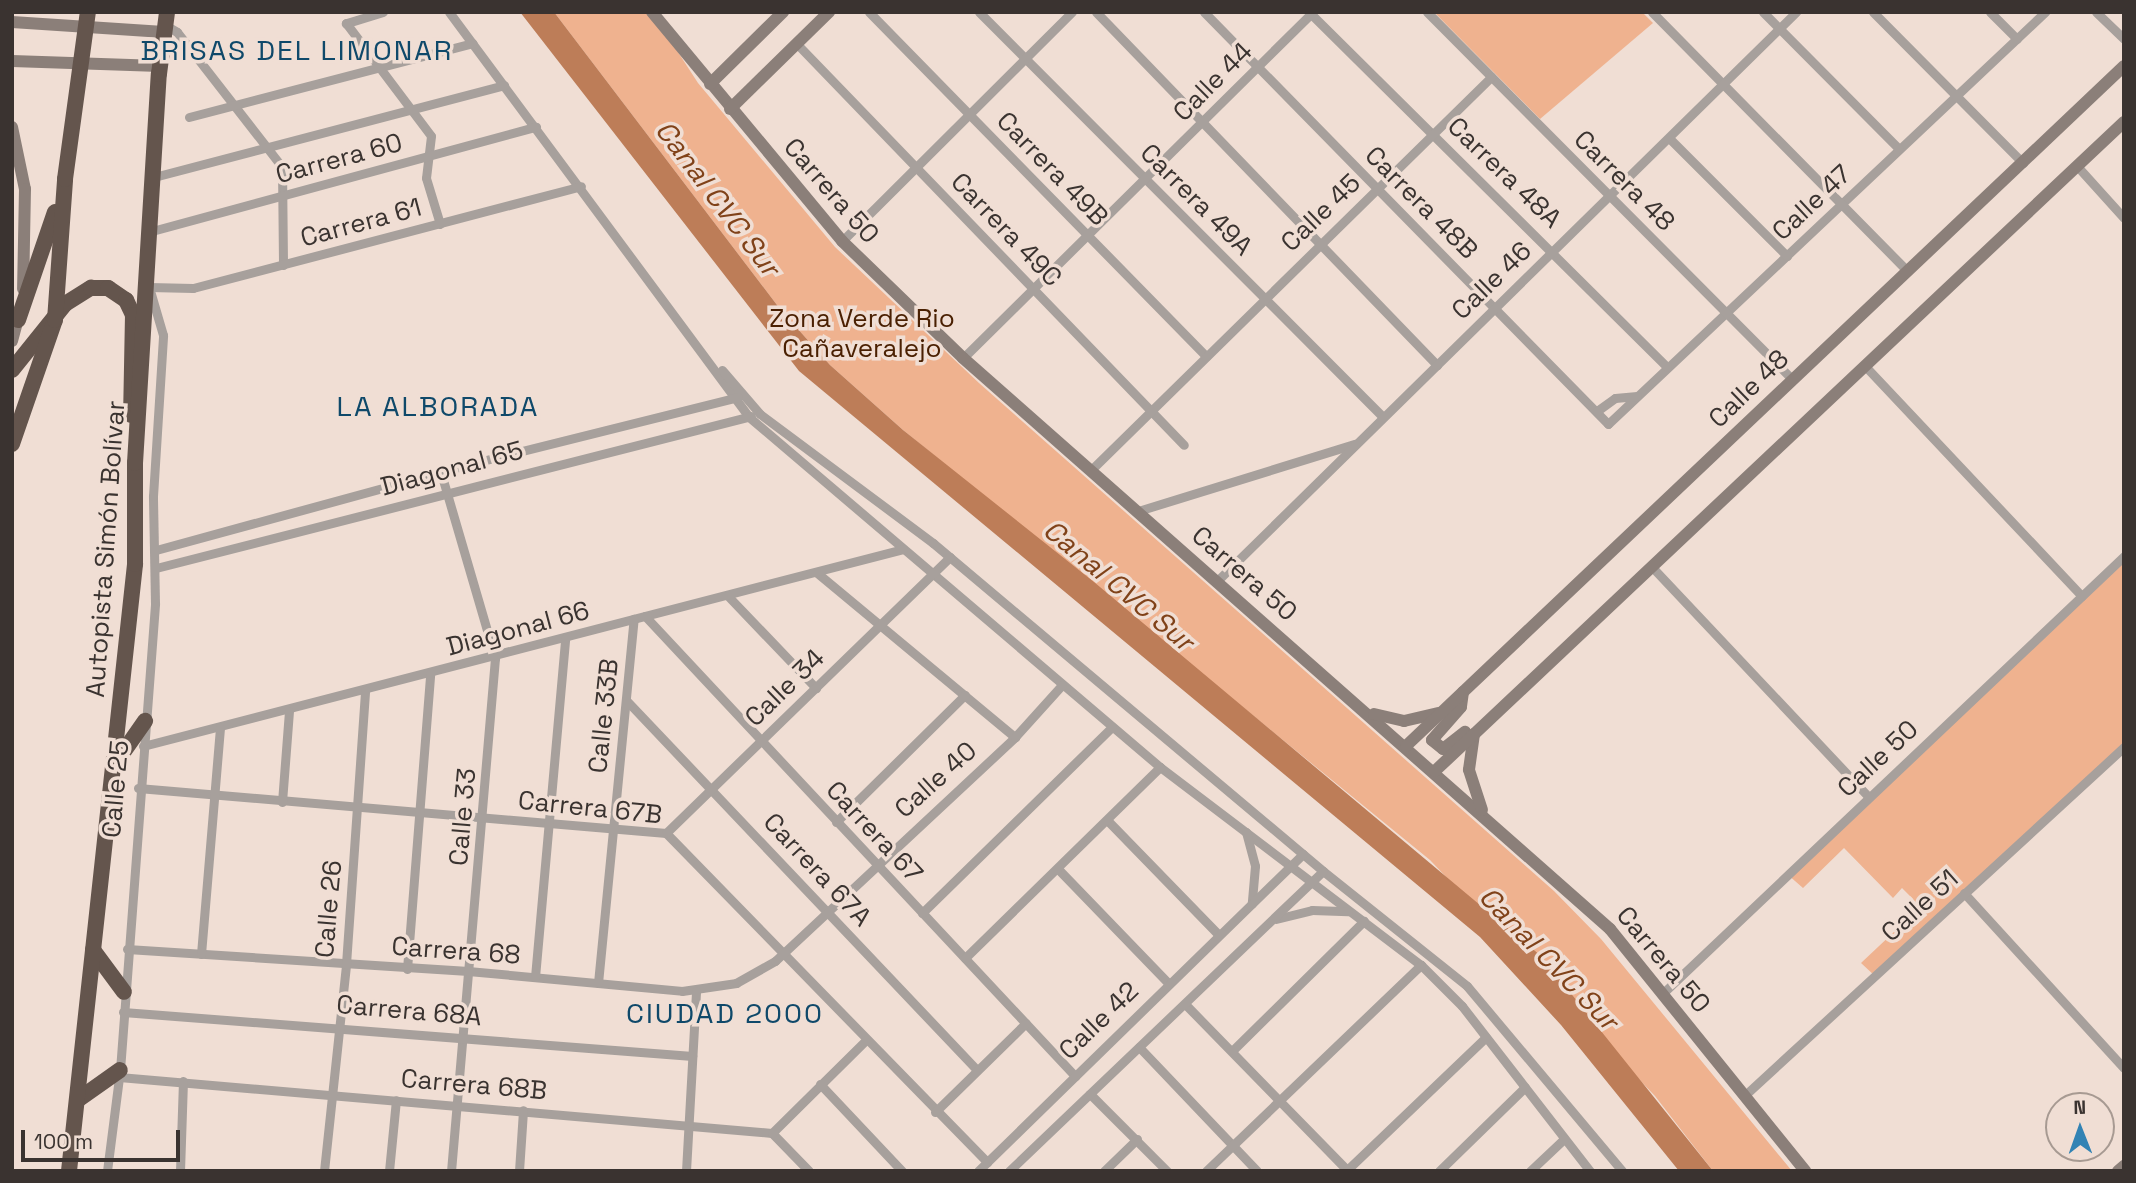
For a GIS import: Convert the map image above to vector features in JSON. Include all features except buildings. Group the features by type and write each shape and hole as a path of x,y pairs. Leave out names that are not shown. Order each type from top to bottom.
{"highway":[{"path":"12,444 55,320 65,179 78,64 86,20"},
{"name":"Autopista Simón Bolívar","path":"69,1171 116,763 135,564 135,463 149,287 160,66 166,23"},
{"path":"18,320 65,179"},
{"path":"12,370 55,320 65,304 91,288 115,291 130,306 134,322 129,394 135,463"},
{"path":"116,763 145,721"},
{"path":"93,950 124,992"},
{"path":"79,1099 120,1074"}],"street":[{"path":"383,12 346,23 431,136 426,178 440,224"},
{"path":"449,12 710,360 749,417 1160,767 1420,965 1486,1037 1590,1171"},
{"name":"Carrera 50","path":"652,12 842,242 963,358 1435,771 1610,929 1805,1171"},
{"path":"730,109 829,12"},
{"name":"Carrera 49B","path":"869,12 1206,356"},
{"name":"Carrera 49A","path":"979,12 1383,417"},
{"path":"842,242 915,166 1072,12"},
{"path":"1096,12 1437,365"},
{"name":"Carrera 48B","path":"1204,12 1608,424"},
{"name":"Carrera 48","path":"1427,12 1792,379"},
{"path":"1652,12 1907,271"},
{"path":"1763,12 1899,149"},
{"name":"Calle 46","path":"1217,581 1797,12"},
{"path":"1873,12 2023,163"},
{"path":"1990,12 2017,39"},
{"name":"Calle 47","path":"1608,424 2045,12"},
{"path":"2096,12 2124,39"},
{"name":"Calle 44","path":"963,358 1311,13"},
{"name":"Carrera 48A","path":"1311,13 1554,250 1667,367"},
{"path":"709,84 778,14"},
{"path":"12,22 86,20 166,23 177,32 282,167 280,197 283,265"},
{"path":"189,117 473,44"},
{"name":"Carrera 49C","path":"797,44 1184,445"},
{"path":"12,61 160,66"},
{"name":"Calle 48","path":"1406,746 2124,66"},
{"name":"Calle 45","path":"1091,470 1491,76"},
{"path":"154,177 504,85"},
{"path":"1435,771 2124,122"},
{"path":"12,127 23,172 27,238 18,320 12,341"},
{"name":"Carrera 60","path":"152,231 536,127"},
{"path":"1669,138 1787,256"},
{"path":"2077,166 2124,218"},
{"name":"Carrera 61","path":"149,287 193,288 581,186"},
{"name":"Calle 25","path":"107,1171 120,1074 138,788 156,568 153,496 163,335 149,287"},
{"path":"710,360 746,395 760,414 950,557 1323,871 1467,986 1622,1171"},
{"path":"1865,366 2082,596"},
{"name":"Diagonal 65","path":"156,550 746,395"},
{"path":"1597,411 1615,398 1637,396"},
{"name":"Diagonal 65","path":"156,568 760,414"},
{"path":"1138,512 1357,443"},
{"name":"Calle 33","path":"441,473 495,658 485,818 468,971 452,1171"},
{"path":"411,481 424,491 420,499"},
{"name":"Diagonal 66","path":"143,746 495,658 903,549"},
{"name":"Calle 50","path":"1662,993 2124,556"},
{"name":"Calle 34","path":"666,833 950,557"},
{"path":"1652,566 1869,797"},
{"path":"816,572 1015,737"},
{"path":"727,595 816,688"},
{"name":"Carrera 67","path":"645,616 1075,1076"},
{"name":"Calle 33B","path":"598,983 634,619"},
{"path":"535,977 565,638"},
{"path":"407,969 430,674"},
{"name":"Calle 40","path":"775,961 1015,737 1062,685"},
{"name":"Calle 26","path":"324,1171 346,964 365,691"},
{"path":"1463,692 1461,707 1433,735 1434,745 1448,747 1477,721 1488,721"},
{"path":"836,822 965,695"},
{"name":"Carrera 67A","path":"626,699 977,1070"},
{"path":"282,802 289,711"},
{"path":"1367,712 1404,721 1442,711"},
{"path":"922,913 1112,727"},
{"path":"201,954 220,728"},
{"path":"1474,734 1470,779 1488,819"},
{"name":"Calle 51","path":"1744,1096 2124,747"},
{"path":"965,958 1059,870 1160,767"},
{"name":"Carrera 67B","path":"138,788 613,831 666,833 865,1041 987,1162"},
{"path":"1108,821 1219,935"},
{"path":"1245,831 1255,866 1252,904"},
{"name":"Calle 42","path":"978,1171 1303,854"},
{"path":"1059,870 1169,984"},
{"name":"Calle 42","path":"1009,1171 1323,871"},
{"path":"1279,877 1298,875 1301,884 1298,895"},
{"path":"1964,893 2124,1068"},
{"path":"1271,920 1312,910 1352,912"},
{"path":"1233,1050 1364,921"},
{"name":"Carrera 68","path":"127,949 468,971 696,991 736,983 775,961"},
{"path":"1206,1171 1420,965"},
{"path":"686,1171 696,991"},
{"path":"1185,1004 1282,1100 1347,1170 1486,1037"},
{"name":"Carrera 68A","path":"123,1013 338,1026 692,1056"},
{"path":"935,1111 1026,1023"},
{"path":"809,1171 772,1133 865,1041"},
{"path":"1139,1047 1257,1171"},
{"name":"Carrera 68B","path":"120,1074 772,1133"},
{"path":"180,1171 183,1081"},
{"path":"820,1084 902,1171"},
{"path":"1438,1171 1525,1087"},
{"path":"1090,1094 1167,1171"},
{"path":"389,1171 396,1100"},
{"path":"519,1171 523,1110"},
{"path":"1104,1171 1136,1139"},
{"path":"1530,1171 1564,1139"},
{"path":"2118,1171 2124,1166"}],"green space":[{"name":"Zona Verde Rio Cañaveralejo","path":"554,12 652,12 698,83 835,247 979,383 1554,891 1601,939 1792,1171 1713,1171 1655,1096 1430,860 903,430 830,365 780,309"},
{"path":"1434,12 1642,12 1653,23 1540,119"},
{"path":"2124,556 2124,747 1875,976 1861,963 1913,914 1913,899 1902,888 1893,898 1844,848 1803,888 1787,874"}],"shaded area":[{"path":"520,12 554,12 780,309 830,365 903,430 1094,582 1541,956 1713,1171 1679,1171 1561,1025 1480,937 799,371"}],"district":[{"name":"BRISAS DEL LIMONAR","path":"297,50"},
{"name":"LA ALBORADA","path":"438,406"},
{"name":"CIUDAD 2000","path":"725,1013"}],"water label":[{"name":"Canal CVC Sur","path":"718,198"},
{"name":"Canal CVC Sur","path":"1119,585"},
{"name":"Canal CVC Sur","path":"1549,958"}]}
